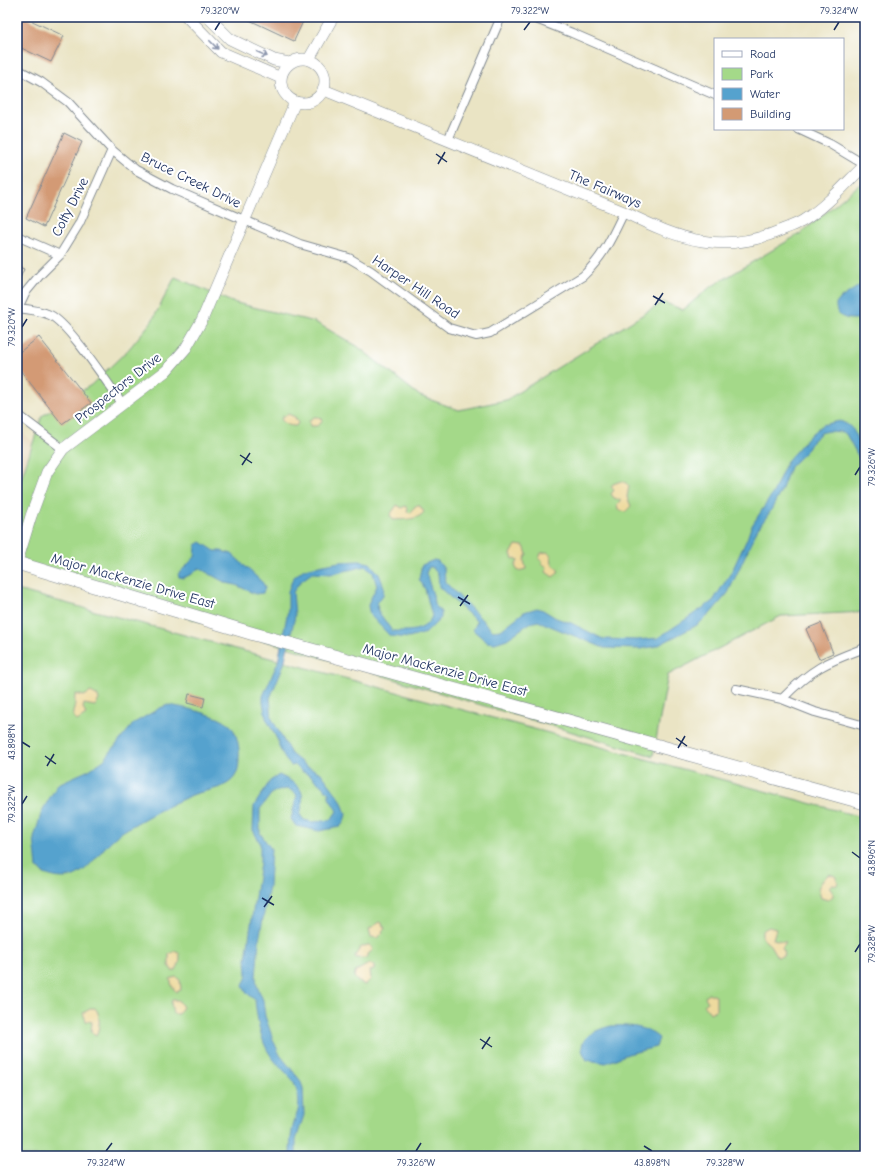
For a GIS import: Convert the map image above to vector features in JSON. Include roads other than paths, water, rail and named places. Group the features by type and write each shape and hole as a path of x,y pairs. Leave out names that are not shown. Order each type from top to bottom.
{"main road":[{"name":"Major MacKenzie Drive East","path":"17,563 254,634 865,803"}],"street":[{"path":"187,17 221,52 281,78"},
{"path":"208,17 230,39 274,60 289,63"},
{"path":"309,59 333,17"},
{"path":"448,140 501,17"},
{"path":"531,17 572,33 714,95"},
{"path":"302,58 309,59 318,64 324,72 326,83 324,90 313,101 307,103 295,102 284,92 281,78 284,69 289,63 302,58"},
{"name":"Bruce Creek Drive","path":"17,69 41,82 68,102 112,150 136,170 172,189 245,221"},
{"name":"The Fairways","path":"324,90 624,212 673,234 696,241 716,244 756,240 804,220 830,199 865,165"},
{"name":"Prospectors Drive","path":"17,563 47,472 63,448 166,371 186,348 202,320 295,102"},
{"path":"800,130 830,144 865,165"},
{"name":"Colty Drive","path":"17,309 25,293 60,255 79,224 112,150"},
{"name":"Harper Hill Road","path":"245,221 300,244 349,258 371,271 449,328 476,336 490,333 583,276 606,250 624,212"},
{"path":"17,236 60,255"},
{"path":"17,309 29,308 51,315 65,326 122,403"},
{"path":"17,414 63,448"},
{"path":"782,699 812,671 828,662 865,648"},
{"path":"736,689 782,699 815,712 865,726"}],"water":[{"path":"865,282 865,318 850,319 838,314 836,304 841,298"},
{"path":"840,421 847,424 854,431 861,448 865,453 865,465 862,463 846,434 843,432 828,431 821,433 790,467 781,491 770,512 757,530 728,593 710,614 697,625 657,646 640,649 604,648 538,621 530,623 507,639 495,643 487,642 473,630 477,622 439,587 438,574 432,567 429,567 426,573 433,595 434,604 441,612 441,618 426,633 409,638 390,636 370,615 368,606 377,586 373,573 366,566 332,574 312,573 301,581 293,592 295,616 284,664 270,698 272,719 291,754 306,766 321,773 341,800 346,814 344,822 340,827 319,831 296,826 291,819 297,795 289,789 278,790 272,793 260,809 260,833 271,849 269,886 259,940 256,977 257,986 263,1000 265,1016 274,1042 280,1055 300,1080 303,1088 304,1115 296,1140 296,1156 290,1156 292,1130 299,1107 296,1089 291,1078 267,1050 260,1029 255,1000 246,992 243,986 247,976 246,959 260,863 260,843 253,830 254,806 270,781 279,775 293,782 300,790 302,794 302,807 300,815 304,820 312,822 331,820 337,811 329,798 329,793 310,775 301,771 295,765 291,766 285,759 279,747 278,741 266,718 263,696 278,662 288,610 288,592 293,578 304,569 339,562 360,561 370,563 379,574 384,587 383,595 377,603 378,611 392,631 410,631 425,626 432,616 425,589 419,579 422,565 434,560 438,561 444,569 445,582 493,631 501,630 524,612 537,608 603,639 637,640 658,638 713,601 732,571 751,527 773,493 787,461 811,434 822,425"},
{"path":"201,542 215,551 232,554 263,583 265,588 263,593 255,594 236,585 226,583 199,568 192,574 183,578 179,577 178,574 195,557 196,545"},
{"path":"168,705 219,718 231,726 238,741 239,750 237,773 234,778 223,786 197,793 174,803 130,827 112,840 88,867 79,873 69,877 57,877 42,873 41,870 37,868 34,838 42,811 58,784 89,770 104,760 134,723"},
{"path":"611,1026 630,1026 648,1031 659,1038 656,1047 628,1054 606,1063 587,1060 583,1053 582,1047 587,1037 598,1030"}]}
